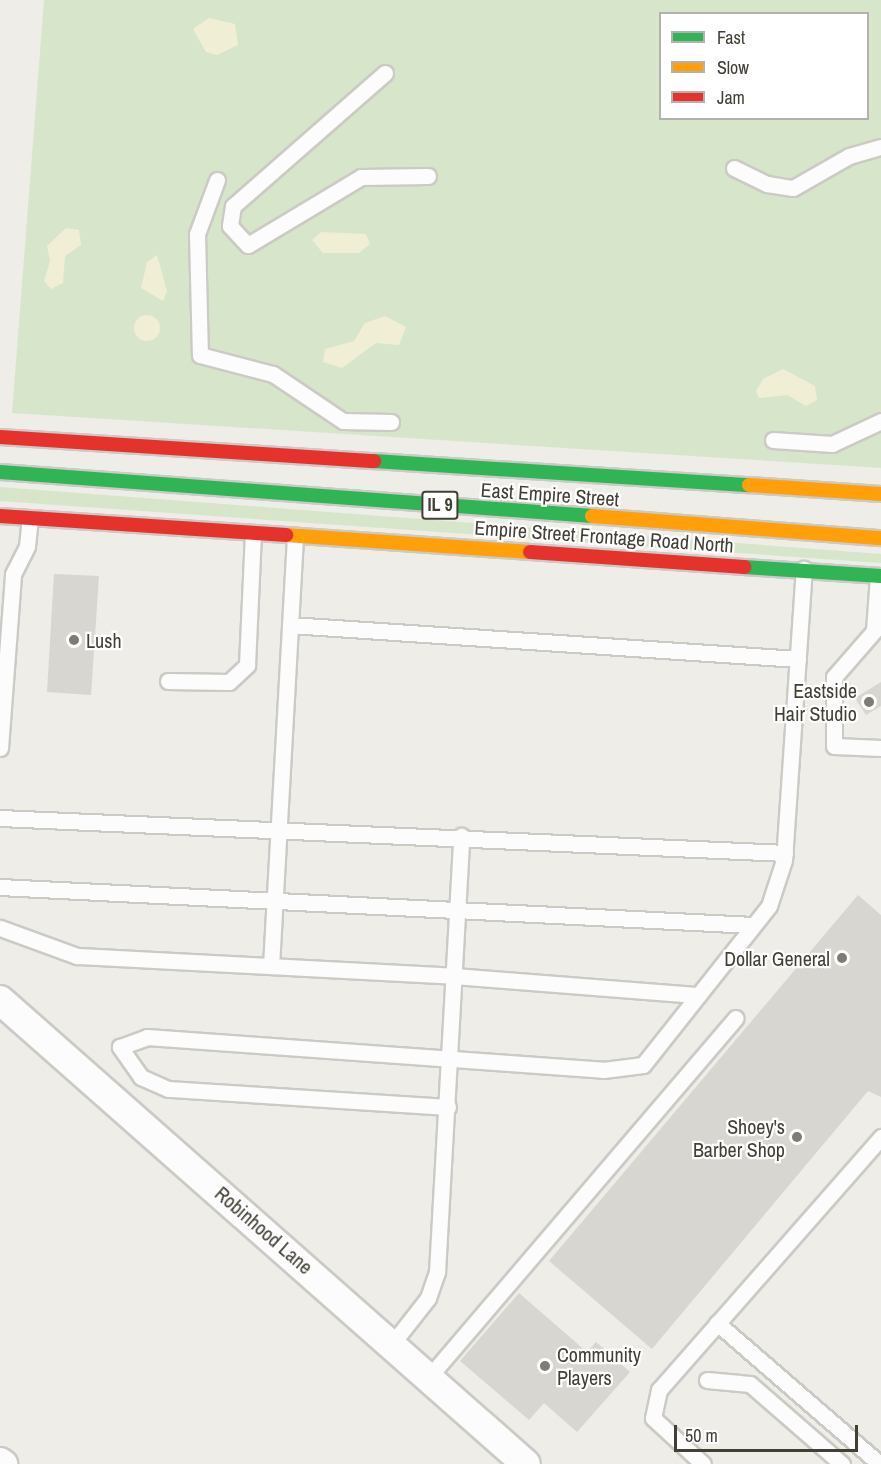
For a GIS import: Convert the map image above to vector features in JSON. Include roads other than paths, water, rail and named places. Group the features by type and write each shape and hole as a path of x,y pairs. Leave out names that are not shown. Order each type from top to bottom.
{"main road":[{"name":"East Empire Street","path":"0,437 881,494"},
{"name":"East Empire Street","path":"0,472 881,538"},
{"name":"Empire Street Frontage Road North","path":"0,516 804,569 880,576"}],"street":[{"name":"Robinhood Lane","path":"0,1000 526,1464"}],"lane":[{"path":"385,73 234,206 230,226 248,245 361,177 428,176"},
{"path":"734,168 767,184 793,188 849,156 881,147"},
{"path":"216,180 197,234 200,355 273,374 344,421 391,422"},
{"path":"773,440 832,444 881,421"},
{"path":"0,748 13,574 27,546 30,518"},
{"path":"168,681 229,682 247,665 253,533"},
{"path":"271,966 295,536"},
{"path":"448,1107 168,1089 141,1077 120,1047 147,1037 603,1070 644,1065 769,906 784,853 804,569"},
{"path":"880,576 874,631 834,677 834,746 881,748"},
{"path":"290,626 798,659"},
{"path":"0,818 461,836 784,853"},
{"path":"392,1344 428,1298 437,1272 451,1059 461,836"},
{"path":"0,887 458,907 753,925"},
{"path":"0,928 77,956 455,976 698,996"},
{"path":"429,1377 736,1018"},
{"path":"703,1464 653,1418 659,1390 881,1137"},
{"path":"717,1323 880,1464"},
{"path":"707,1380 750,1384 842,1464"}],"place":[{"name":"Lush","path":"74,640"},
{"name":"Eastside Hair Studio","path":"869,702"},
{"name":"Dollar General","path":"842,958"},
{"name":"Shoey's Barber Shop","path":"797,1137"},
{"name":"Community Players","path":"545,1366"}]}
